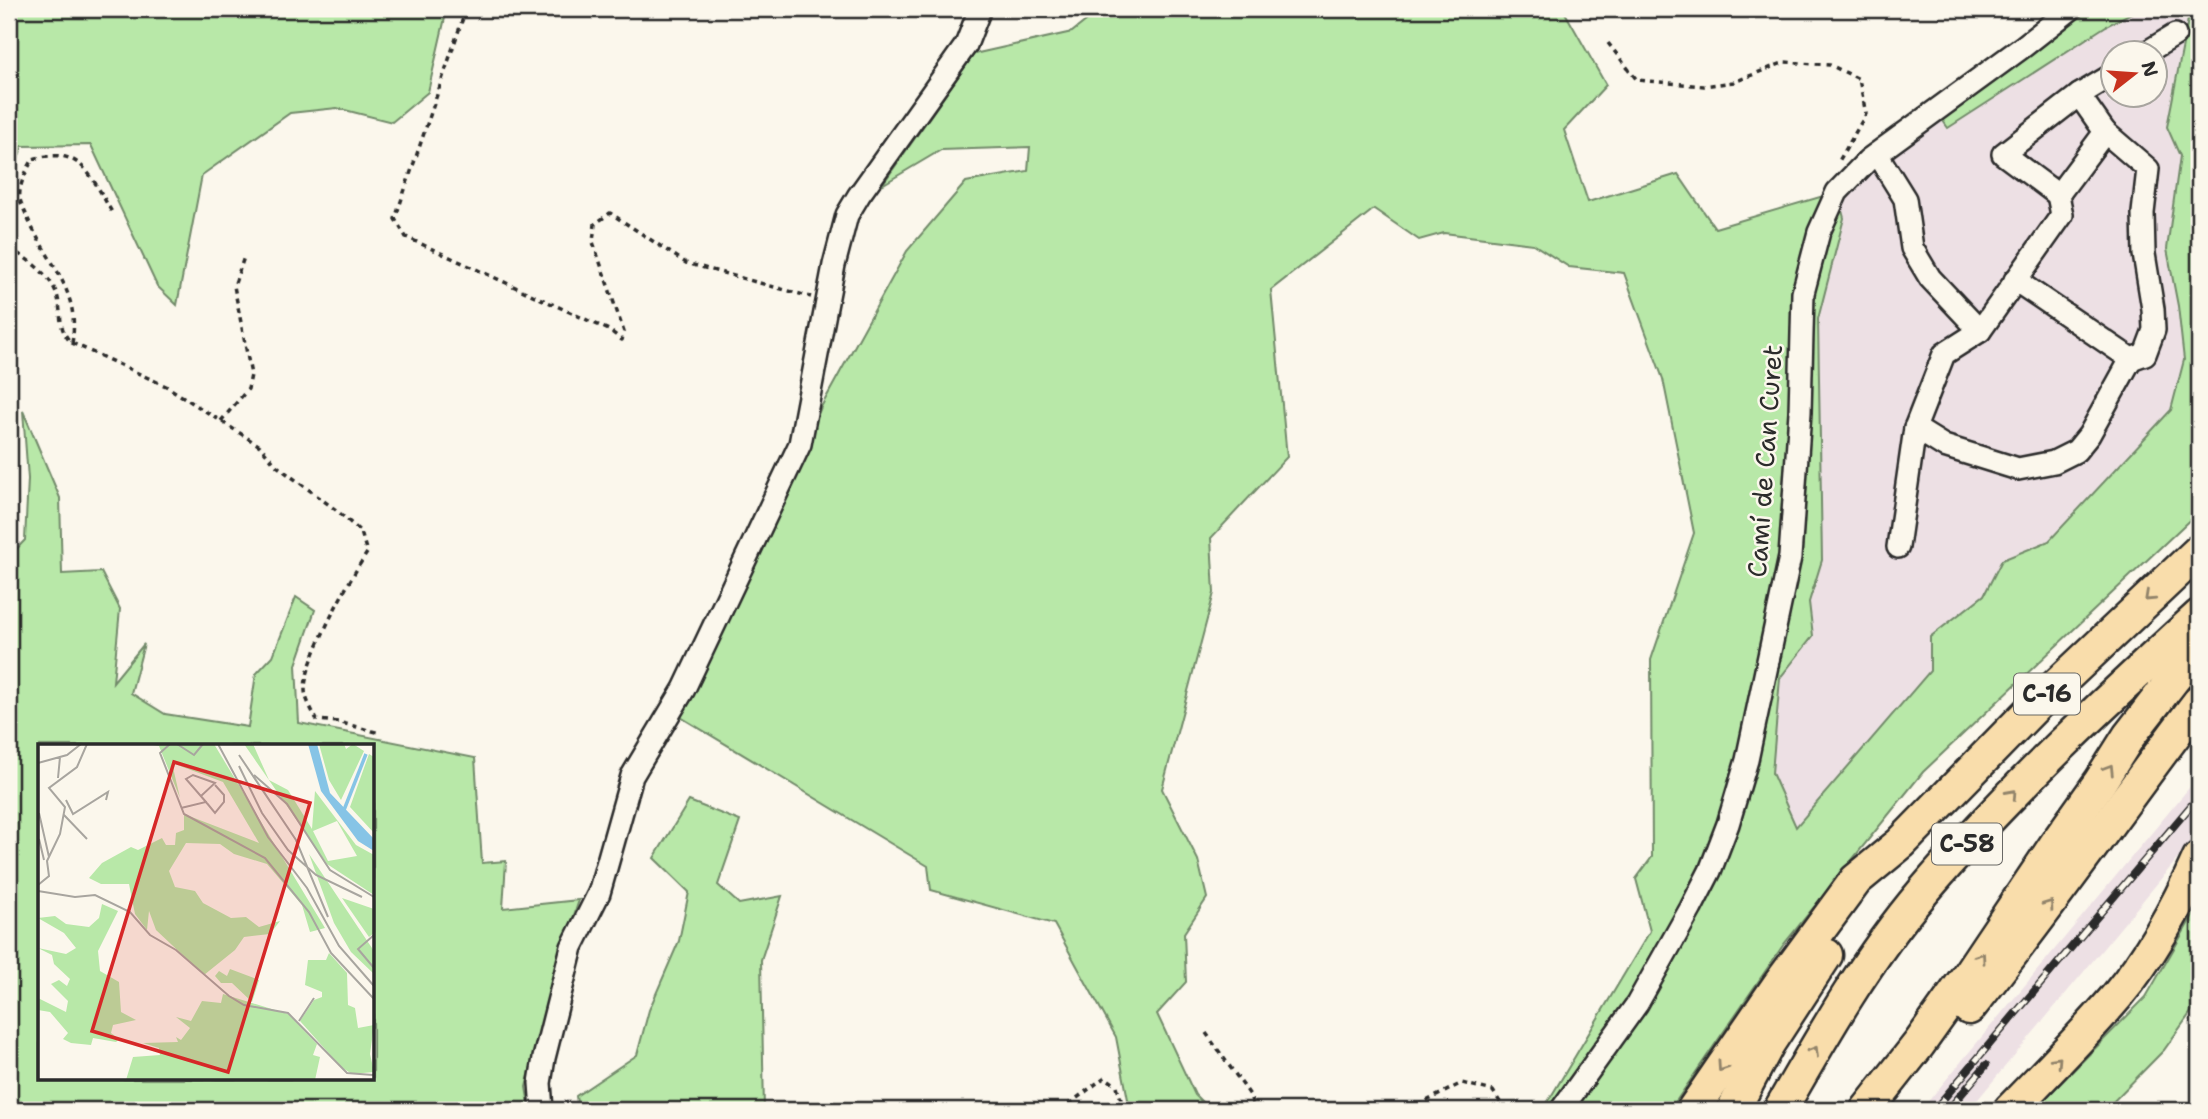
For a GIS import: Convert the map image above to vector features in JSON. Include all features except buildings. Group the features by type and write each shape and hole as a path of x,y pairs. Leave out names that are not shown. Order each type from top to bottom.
{"highway":[{"name":"C-16","path":"1693,1110 1778,986 1856,880 1902,844 2037,704 2199,551"},
{"name":"C-58","path":"1780,1110 1842,1005 1881,946 1922,893 2027,778 2199,616"},
{"path":"1867,1110 1966,978 2129,736 2199,646"},
{"path":"1882,1110 1907,1085 2033,928 2134,786 2199,702"},
{"name":"C-58","path":"1733,1110 1768,1044 1805,985 1872,892 1902,844"},
{"path":"2010,1110 2118,995 2175,909 2199,858"}],"street":[{"path":"542,1110 540,1083 544,1058 572,947 599,893 632,776 684,690 800,444 827,301 847,215 859,194 965,45 980,9"},
{"name":"Camí de Can Curet","path":"1561,1110 1637,1004 1668,950 1710,870 1736,798 1761,703 1790,557 1800,412 1804,293 1819,232 1837,192 1877,154 2024,47 2071,9"},
{"path":"2170,38 2175,35"},
{"path":"1898,547 1915,428 1944,354 1980,331 2063,215 2058,195 2003,154 2100,82"},
{"path":"1915,428 1944,446 2018,469 2054,462 2076,451 2089,435 2131,359 2146,354 2154,330 2144,254 2143,213 2148,169 2105,132 2080,95"},
{"path":"2058,195 2105,132"},
{"path":"1877,154 1905,199 1912,248 1930,278 1980,331"},
{"path":"2015,280 2131,359"}],"path":[{"path":"466,9 395,219 405,237 609,330 622,340 624,332 593,242 595,224 610,213 686,263 827,301"},
{"path":"1608,43 1637,80 1704,86 1734,82 1785,62 1830,65 1859,79 1866,114 1839,160 1847,183"},
{"path":"72,342 75,324 61,275 36,236 20,199 23,178 33,159 53,153 72,158 89,173 113,214"},
{"path":"9,248 48,279 58,299 64,336 166,386 260,446 277,466 361,531 367,553 352,575 312,657 304,691 317,720 338,722 380,733"},
{"path":"221,421 248,389 251,375 234,286 244,257"},
{"path":"1206,1033 1250,1096 1254,1110"},
{"path":"1061,1110 1105,1077 1117,1086 1124,1110"},
{"path":"1409,1110 1462,1083 1493,1091 1505,1110"}],"shaded area":[{"path":"2139,9 2190,9 2167,127 2180,156 2167,249 2178,306 2184,360 2171,410 2049,541 2002,560 1984,595 1930,637 1930,671 1796,827 1772,773 1780,678 1813,636 1809,602 1822,560 1818,319 1844,218 1837,192 1936,111 1948,127 2106,26"},
{"path":"2199,776 2199,833 1969,1110 1921,1110"}],"green space":[{"path":"9,9 447,9 428,92 392,122 337,108 290,113 202,175 177,305 157,286 91,145 22,146 9,191"},
{"path":"1101,9 1563,9 1606,85 1564,130 1588,202 1678,174 1715,228 1837,192 1844,218 1818,319 1822,560 1809,602 1813,636 1780,678 1772,773 1796,827 1930,671 1930,637 1984,595 2002,560 2049,541 2171,410 2184,360 2178,306 2167,249 2180,156 2167,127 2190,9 2199,9 2199,511 1923,772 1784,944 1670,1110 1543,1110 1650,931 1636,879 1652,857 1651,660 1694,533 1663,379 1624,273 1569,267 1533,244 1444,233 1419,240 1374,209 1271,290 1287,457 1211,538 1214,593 1162,789 1198,860 1207,898 1184,933 1186,982 1157,1014 1195,1095 1210,1110 1130,1110 1116,1037 1054,924 931,890 928,866 679,716 766,538 821,407 907,251 966,182 1028,171 1030,147 941,150 882,185 974,54 1072,32"},
{"path":"2065,9 2139,9 2106,26 1948,128 1936,111"},
{"path":"23,411 60,498 62,574 101,572 120,609 113,682 144,644 131,693 165,714 248,727 256,674 273,656 296,597 315,610 296,665 299,723 475,758 482,863 506,861 503,908 579,900 552,982 526,1087 530,1110 9,1110 9,557 25,540 28,479"},
{"path":"689,801 740,821 718,885 739,904 782,896 761,960 764,1110 578,1110 576,1096 637,1055 649,1010 679,941 689,892 654,858"},
{"path":"2199,905 2199,1001 2164,1050 2105,1110 2034,1110 2146,997"}],"railway":[{"path":"1934,1110 2199,796"},
{"path":"1948,1110 1986,1065"}]}
